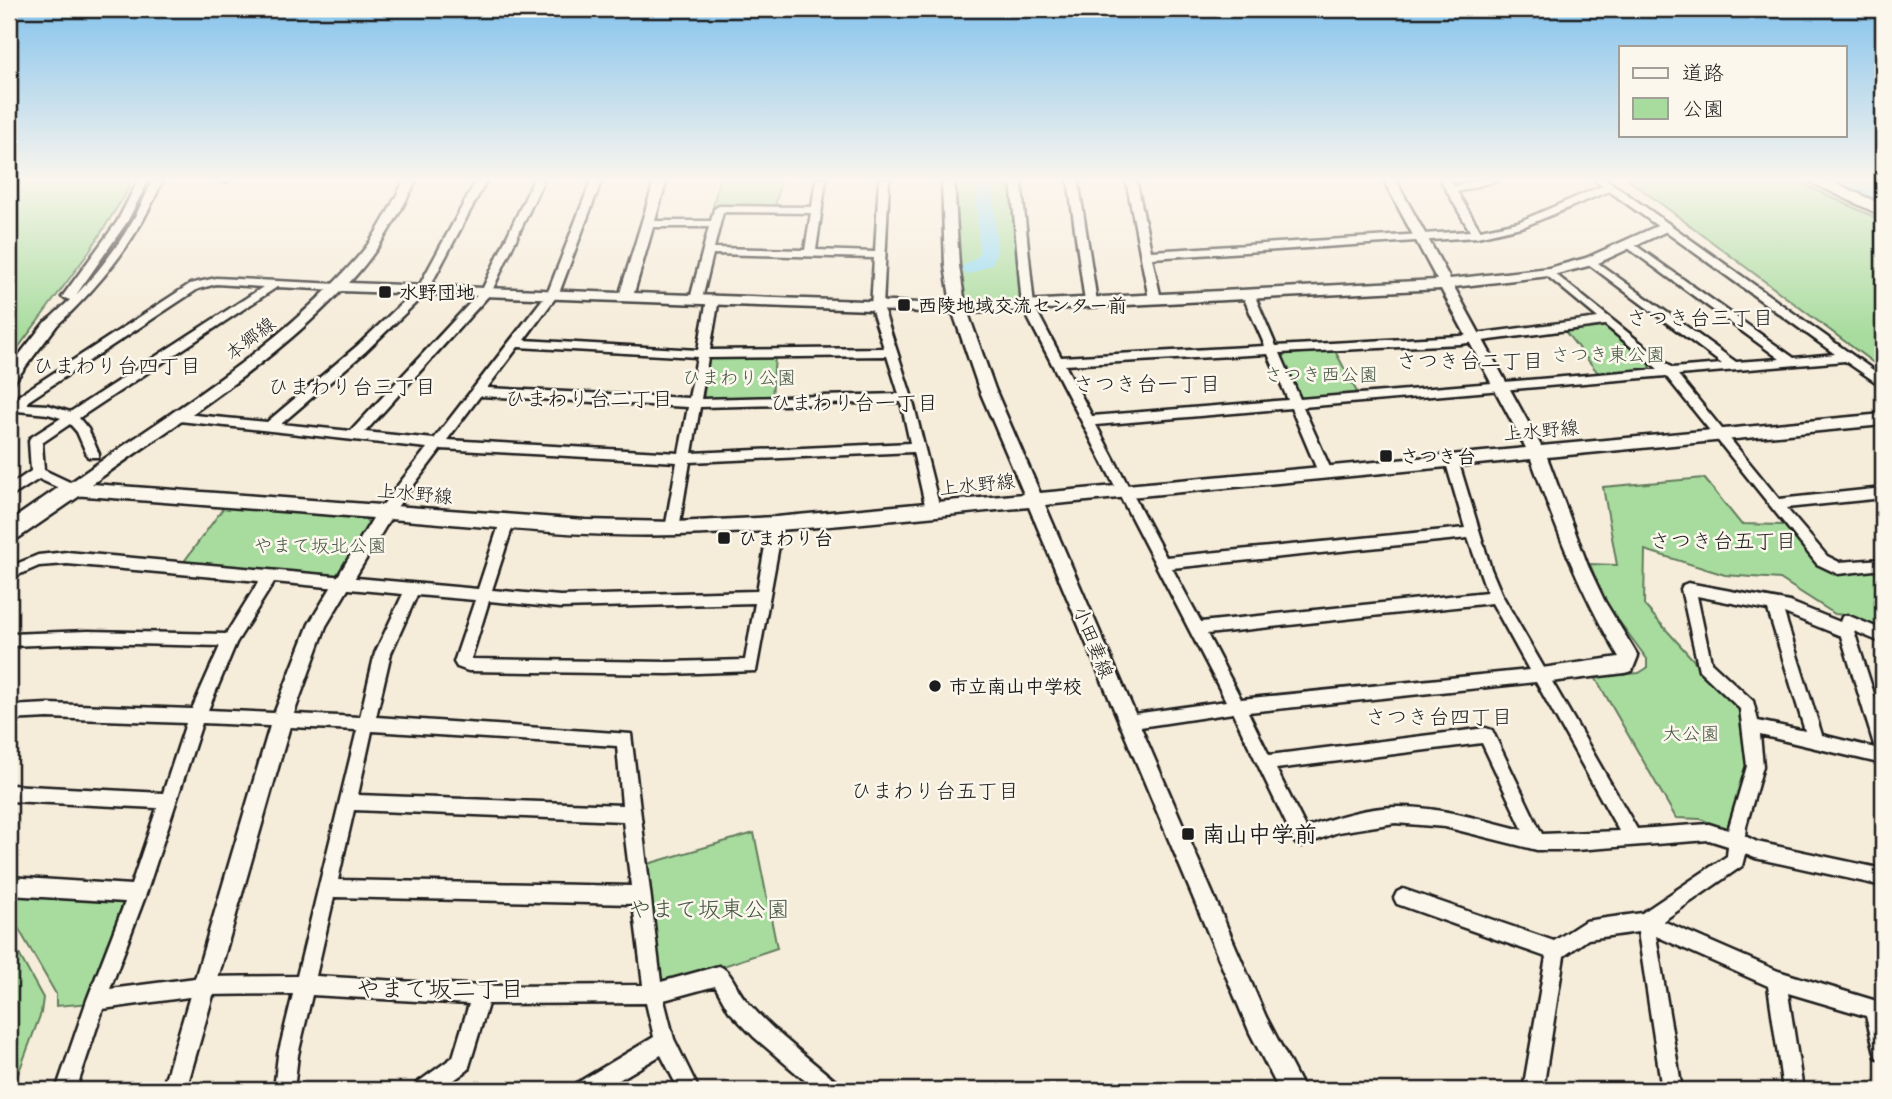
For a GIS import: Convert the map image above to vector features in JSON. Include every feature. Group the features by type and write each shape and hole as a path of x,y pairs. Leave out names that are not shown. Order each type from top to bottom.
{"main road":[{"path":"9,533 73,489"}],"street":[{"path":"9,378 116,230"},
{"path":"50,325 73,305 106,265 130,230"},
{"name":"本郷線","path":"73,489 268,351 338,287 364,259 385,230"},
{"path":"269,427 361,349 423,290 455,230"},
{"path":"354,436 487,291 515,230"},
{"path":"174,1090 282,719 318,624 386,511 553,293 577,230"},
{"path":"626,296 646,230"},
{"path":"696,299 714,230"},
{"path":"810,253 813,230"},
{"path":"881,230 877,308 906,398 933,509"},
{"name":"小田妻線","path":"950,230 952,266 959,309 987,389 1258,1025 1292,1090"},
{"path":"1021,230 1028,306 1237,706 1302,838 1338,824 1395,815 1445,819 1537,842 1576,842 1709,832 1736,840 1755,850 1883,877"},
{"path":"1081,230 1091,302"},
{"path":"1141,230 1155,299"},
{"path":"1127,722 1237,706 1625,665 1629,656 1598,606 1579,566 1535,451 1417,230"},
{"path":"1475,230 1477,234"},
{"path":"1146,255 1422,240 1493,230"},
{"path":"93,454 86,432 72,417 44,408 21,408 22,399 194,286 216,281 959,309 1446,284 1549,272 1591,261 1655,230"},
{"path":"1670,230 1883,383"},
{"path":"1628,243 1791,360"},
{"path":"709,251 880,255"},
{"path":"1591,261 1732,366"},
{"path":"1549,272 1668,372 1822,560 1838,568 1883,564"},
{"path":"38,473 35,442 275,284"},
{"path":"1248,294 1325,472"},
{"path":"672,529 713,299"},
{"path":"1058,361 1473,338 1606,321"},
{"path":"516,343 705,354 892,352"},
{"path":"1089,421 1848,357"},
{"path":"478,392 696,403 906,398"},
{"path":"174,417 436,444 686,458 918,447"},
{"name":"上水野線","path":"73,489 507,522 672,529 776,524 1883,420"},
{"path":"1452,460 1484,569 1496,597 1632,837"},
{"path":"38,473 73,489"},
{"path":"9,493 38,473"},
{"path":"1775,504 1883,494"},
{"path":"507,522 462,662 468,665 668,668 751,666 776,524"},
{"path":"1163,563 1475,532"},
{"path":"9,573 38,561 67,558 560,602 763,597"},
{"path":"66,1090 96,1000 137,894 196,718 230,640 270,576"},
{"path":"1533,1090 1556,951 1585,930 1646,922 1737,860 1737,826 1755,766 1751,726 1747,706 1704,665 1689,589 1774,604 1847,632"},
{"path":"284,1090 288,1055 383,653 412,590"},
{"path":"1196,629 1496,597"},
{"path":"1774,604 1815,739"},
{"path":"1883,637 1847,621 1847,632 1883,747"},
{"path":"9,640 88,636 230,640"},
{"path":"9,713 48,711 282,719 625,739 631,813 653,994 666,1042 689,1090"},
{"path":"1751,726 1883,757"},
{"path":"1264,763 1486,735 1537,842"},
{"path":"9,793 169,801"},
{"path":"349,802 631,813"},
{"path":"9,886 137,894"},
{"path":"329,888 643,895"},
{"path":"1403,898 1556,951"},
{"path":"1646,922 1777,980 1879,1010 1883,1050"},
{"path":"1646,922 1672,1090"},
{"path":"96,1000 203,986 305,985 481,995 653,994 719,975 736,1004 761,1030 831,1090"},
{"path":"1777,980 1793,1090"},
{"path":"424,1090 461,1063 481,995"},
{"path":"584,1090 666,1042"}],"green space":[{"path":"9,230 103,230 89,252 9,360"},
{"path":"958,230 1017,230 1024,299 1019,302 975,303 965,299 960,285"},
{"path":"1696,230 1883,230 1883,370"},
{"name":"さつき東公園","path":"1604,325 1651,364 1649,370 1599,374 1564,330"},
{"name":"さつき西公園","path":"1335,351 1358,394 1300,400 1282,358 1286,354"},
{"name":"ひまわり公園","path":"775,356 772,398 703,399 709,357"},
{"name":"大公園","path":"1704,478 1741,524 1784,525 1816,563 1839,574 1883,570 1883,633 1844,615 1835,614 1780,579 1725,575 1645,550 1644,605 1697,664 1736,700 1745,719 1748,761 1728,831 1701,819 1676,818 1595,677 1639,673 1647,668 1647,659 1605,602 1590,564 1617,565 1603,487"},
{"name":"やまて坂北公園","path":"224,507 364,517 369,524 340,574 333,577 183,563"},
{"name":"やまて坂東公園","path":"754,833 777,948 661,987 644,865"},
{"path":"18,895 120,899 126,908 91,1003 56,1006 56,994 9,912"},
{"path":"9,936 43,998 41,1013 12,1090 9,1090"}],"waterway":[{"path":"968,269 985,260 988,252 987,230"}],"place":[{"name":"水野団地","path":"385,292"},
{"name":"西陵地域交流センター前","path":"904,305"},
{"name":"さつき台","path":"1386,456"},
{"name":"ひまわり台","path":"724,538"},
{"name":"市立南山中学校","path":"935,686"},
{"name":"南山中学前","path":"1188,834"}],"district":[{"name":"さつき台三丁目","path":"1700,318"},
{"name":"さつき台二丁目","path":"1470,361"},
{"name":"ひまわり台四丁目","path":"117,366"},
{"name":"さつき台一丁目","path":"1147,384"},
{"name":"ひまわり台三丁目","path":"352,387"},
{"name":"ひまわり台二丁目","path":"589,399"},
{"name":"ひまわり台一丁目","path":"854,403"},
{"name":"さつき台五丁目","path":"1723,541"},
{"name":"さつき台四丁目","path":"1439,717"},
{"name":"ひまわり台五丁目","path":"935,791"},
{"name":"やまて坂二丁目","path":"440,989"}]}
